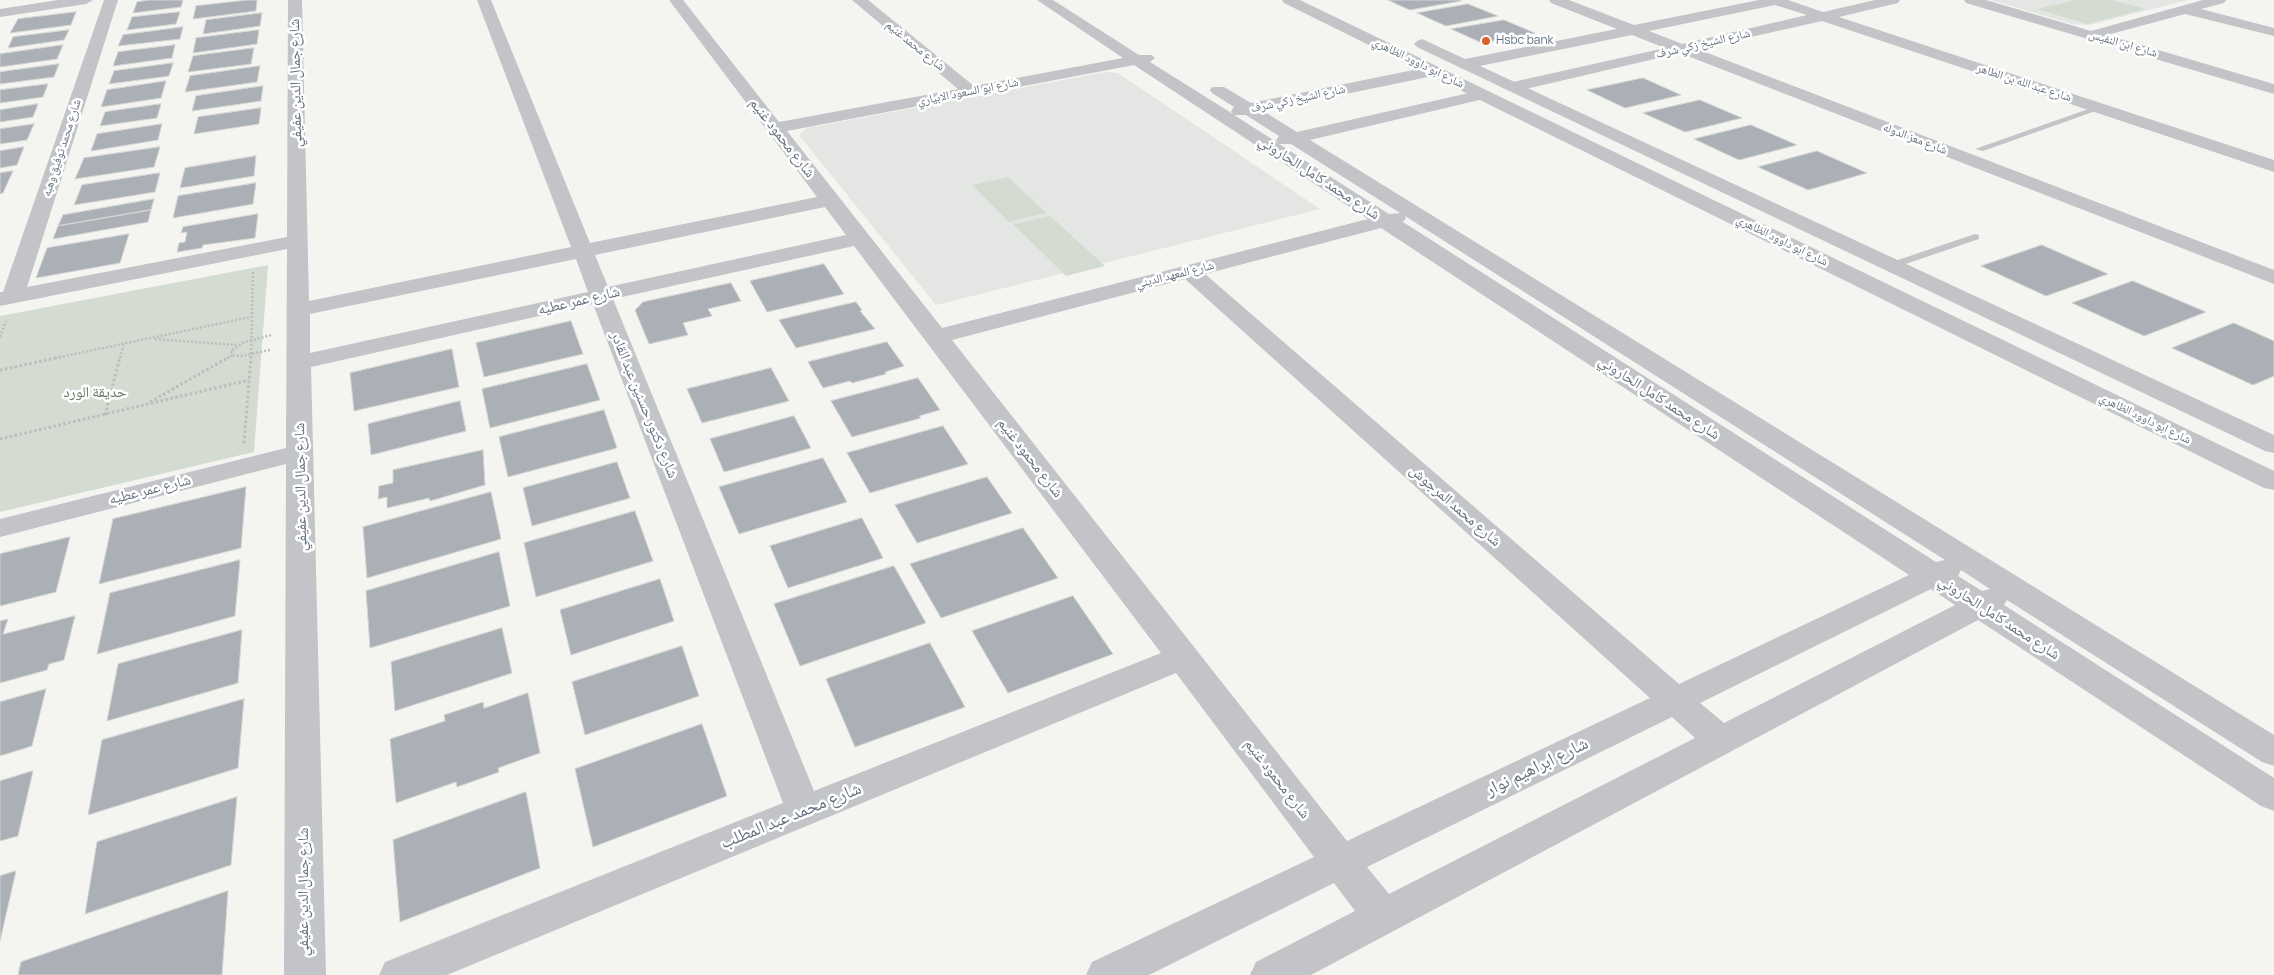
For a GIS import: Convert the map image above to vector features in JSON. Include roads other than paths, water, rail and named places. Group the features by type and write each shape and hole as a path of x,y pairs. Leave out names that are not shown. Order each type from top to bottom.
{"street":[{"path":"0,8 53,0"},
{"path":"0,13 86,0"},
{"name":"شارع محمد توفيق وهبه","path":"6,297 111,0"},
{"name":"شارع جمال الدين عفيفي","path":"295,0 305,975"},
{"name":"شارع دكتور حسنين عبد القادر","path":"484,0 804,810"},
{"name":"شارع محمود غنيم","path":"676,0 1384,916"},
{"name":"شارع محمد غنيم","path":"859,0 971,91"},
{"name":"شارع محمد كامل الحاروني","path":"1044,0 2274,796"},
{"name":"شارع محمد كامل الحاروني","path":"1074,0 2274,752"},
{"name":"شارع ابو داوود الظاهري","path":"1289,0 2274,482"},
{"name":"شارع ابو داوود الظاهري","path":"1328,0 2274,445"},
{"name":"شارع معز الدوله","path":"1556,0 2274,278"},
{"name":"شارع معز الدوله","path":"1584,0 2274,260"},
{"name":"شارع الشيخ زكي شرف","path":"1465,64 1777,0"},
{"name":"شارع عبد الله بن الطاهر","path":"1777,0 2274,166"},
{"name":"شارع الشيخ زكي شرف","path":"1513,87 1893,0"},
{"name":"شارع ابن النفيس","path":"1971,0 2274,89"},
{"path":"2092,35 2219,0"},
{"path":"2186,9 2274,32"},
{"name":"شارع ابو السعود الابياري","path":"775,128 1162,55"},
{"name":"شارع الشيخ زكي شرف","path":"1221,114 1434,71"},
{"path":"1267,144 1482,95"},
{"path":"298,336 584,251 830,200"},
{"name":"شارع المعهد الديني","path":"936,337 1414,213"},
{"name":"شارع عمر عطيه","path":"298,336 601,296 860,238"},
{"path":"6,297 298,241"},
{"name":"شارع محمد المرجوش","path":"1189,271 1720,740"},
{"path":"2055,374 2084,374 2092,368 2086,358"},
{"path":"2128,410 2125,400 2128,396 2142,392 2164,394"},
{"name":"شارع عمر عطيه","path":"0,528 301,452"},
{"name":"شارع ابراهيم نوار","path":"1107,975 1966,559"},
{"path":"1271,975 2013,588"},
{"name":"شارع محمد عبد المطلب","path":"400,975 1183,657"}],"lane":[{"path":"1980,149 2100,108"},
{"path":"1890,266 1975,237"}],"place":[{"name":"Hsbc bank","path":"1486,41"}],"park label":[{"name":"حديقة الورد","path":"95,393"}]}
